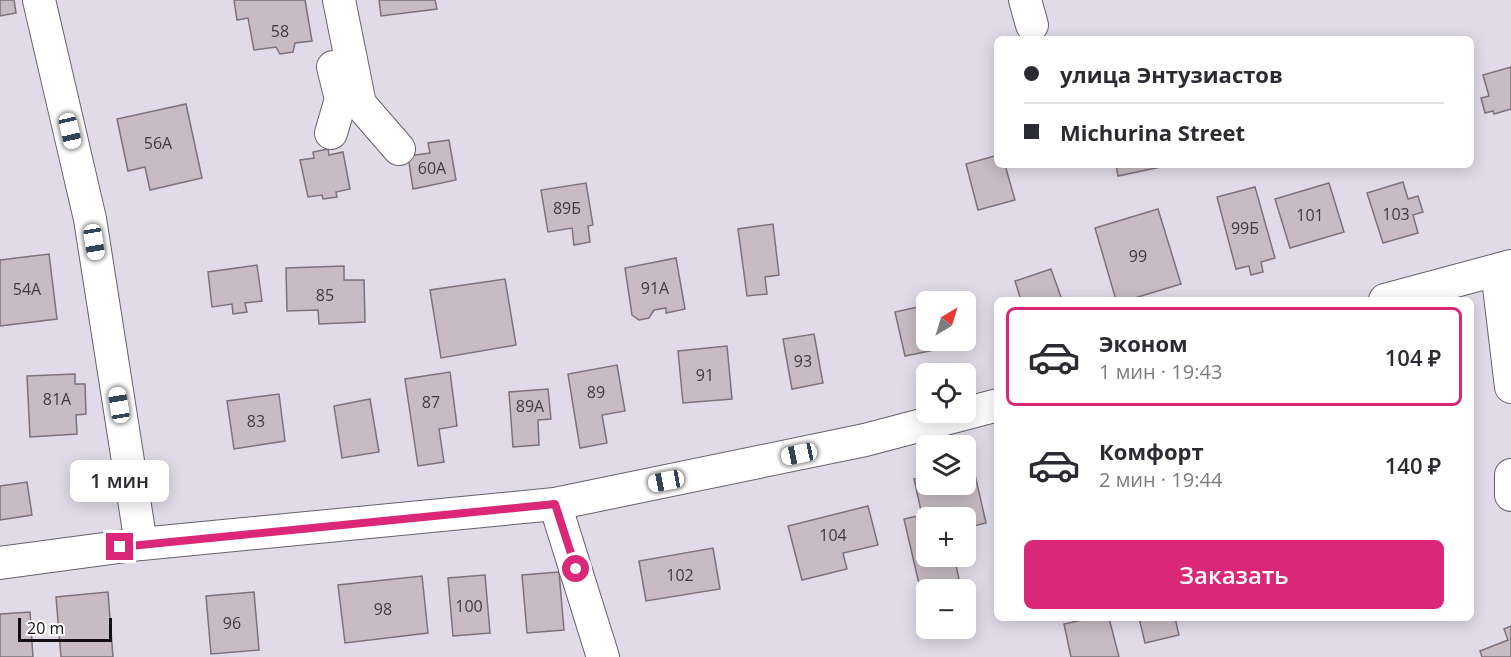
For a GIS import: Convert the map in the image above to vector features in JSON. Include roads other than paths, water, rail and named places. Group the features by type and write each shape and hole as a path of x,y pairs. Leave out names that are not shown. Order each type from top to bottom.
{"street":[{"path":"39,0 90,219 141,544"},
{"path":"319,0 341,99 331,133"},
{"path":"339,0 360,104 399,149"},
{"path":"1396,297 1504,268 1511,387"},
{"path":"0,563 141,544 555,504 865,441 994,406"},
{"path":"1511,475 1511,495"},
{"path":"555,504 603,657"}]}
